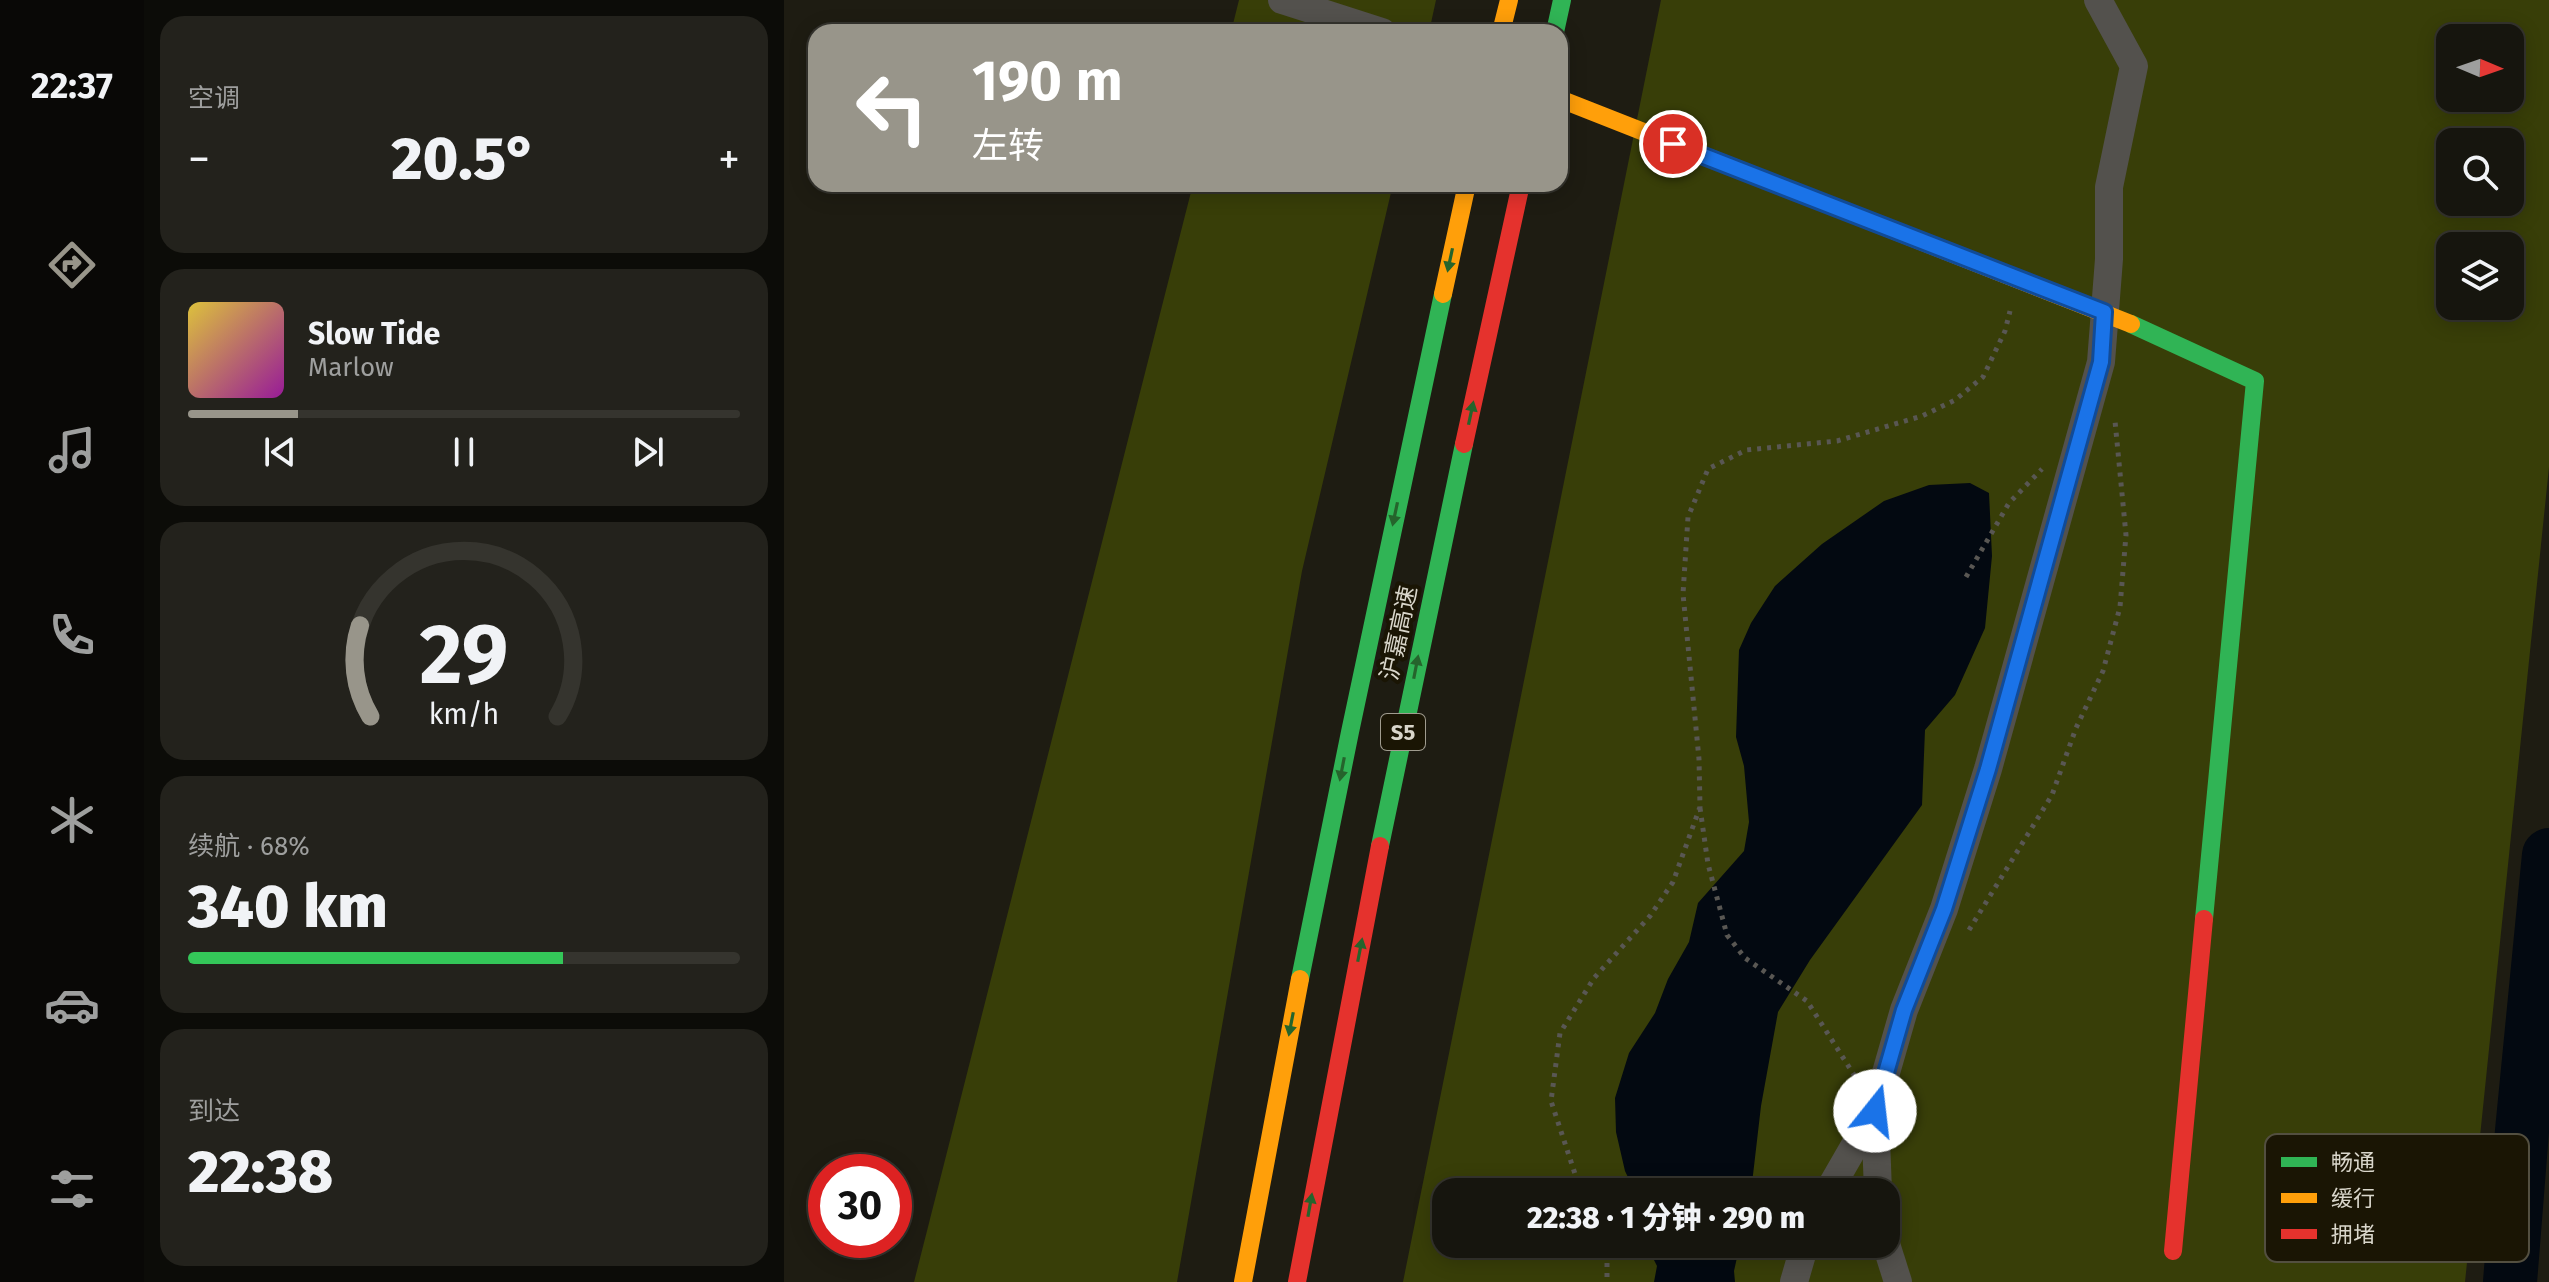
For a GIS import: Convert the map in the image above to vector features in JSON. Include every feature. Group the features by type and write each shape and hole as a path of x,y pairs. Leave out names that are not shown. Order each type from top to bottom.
{"main road":[{"path":"1503,24 1509,0"},
{"path":"1557,24 1562,0"},
{"path":"1568,102 2104,312 2255,381 2173,1251"},
{"name":"沪嘉高速","path":"1243,1282 1271,1124 1370,628 1465,192"},
{"name":"沪嘉高速","path":"1297,1282 1323,1134 1421,640 1519,192"}],"street":[{"path":"1282,0 1357,24"},
{"path":"1836,1178 1875,1111 1904,1010 1944,909 1988,769 2101,362 2109,259 2109,187 2134,66 2098,0"},
{"path":"1875,1111 1877,1178"},
{"path":"1794,1282 1801,1258"},
{"path":"1890,1258 1898,1282"}],"path":[{"path":"1875,1111 1807,1001 1745,958 1727,935 1708,864 1700,807 1699,759 1683,594 1688,517 1708,469 1746,450 1837,441 1922,416 1955,400 1983,377 2005,331 2019,279"},
{"path":"1969,930 2052,795 2076,728 2103,671 2120,607 2126,535 2114,406"},
{"path":"1966,577 2009,503"},
{"path":"1576,1178 1551,1101 1560,1033 1594,978 1650,916 1673,882 1700,807"},
{"path":"1606,1258 1607,1282"}],"green space":[{"path":"1239,0 1436,0 1431,24 1233,24"},
{"path":"1661,0 2549,0 2549,467 2480,1134 2265,1134 2265,1262 2467,1262 2465,1282 1403,1282"},
{"path":"1191,192 1391,192 1302,571 1177,1282 914,1282"}],"shaded area":[{"path":"1970,483 1989,493 1992,556 1985,628 1955,695 1925,730 1922,805 1810,960 1778,1012 1761,1106 1753,1178 1628,1178 1616,1132 1615,1098 1629,1053 1655,1013 1668,979 1689,942 1698,903 1744,851 1749,822 1744,766 1736,737 1739,650 1751,623 1775,586 1822,544 1884,501 1929,485"},
{"path":"1653,1258 1737,1258 1735,1282 1654,1282 1657,1266"}],"waterway":[{"path":"2522,1134 2549,855"},
{"path":"2510,1282 2512,1262"}],"traffic: fast":[{"path":"1557,24 1562,0"},
{"path":"1300,979 1443,294"},
{"path":"2131,324 2255,381 2204,919"},
{"path":"1380,846 1464,444"}],"traffic: slow":[{"path":"1503,24 1509,0"},
{"path":"1568,102 2131,324"},
{"path":"1443,294 1465,192"},
{"path":"1243,1282 1300,979"}],"traffic: jam":[{"path":"1464,444 1519,192"},
{"path":"1297,1282 1380,846"},
{"path":"2173,1251 2204,919"}],"route":[{"path":"1673,144 2104,312 2101,362 1988,769 1944,909 1904,1010 1875,1111"}]}
